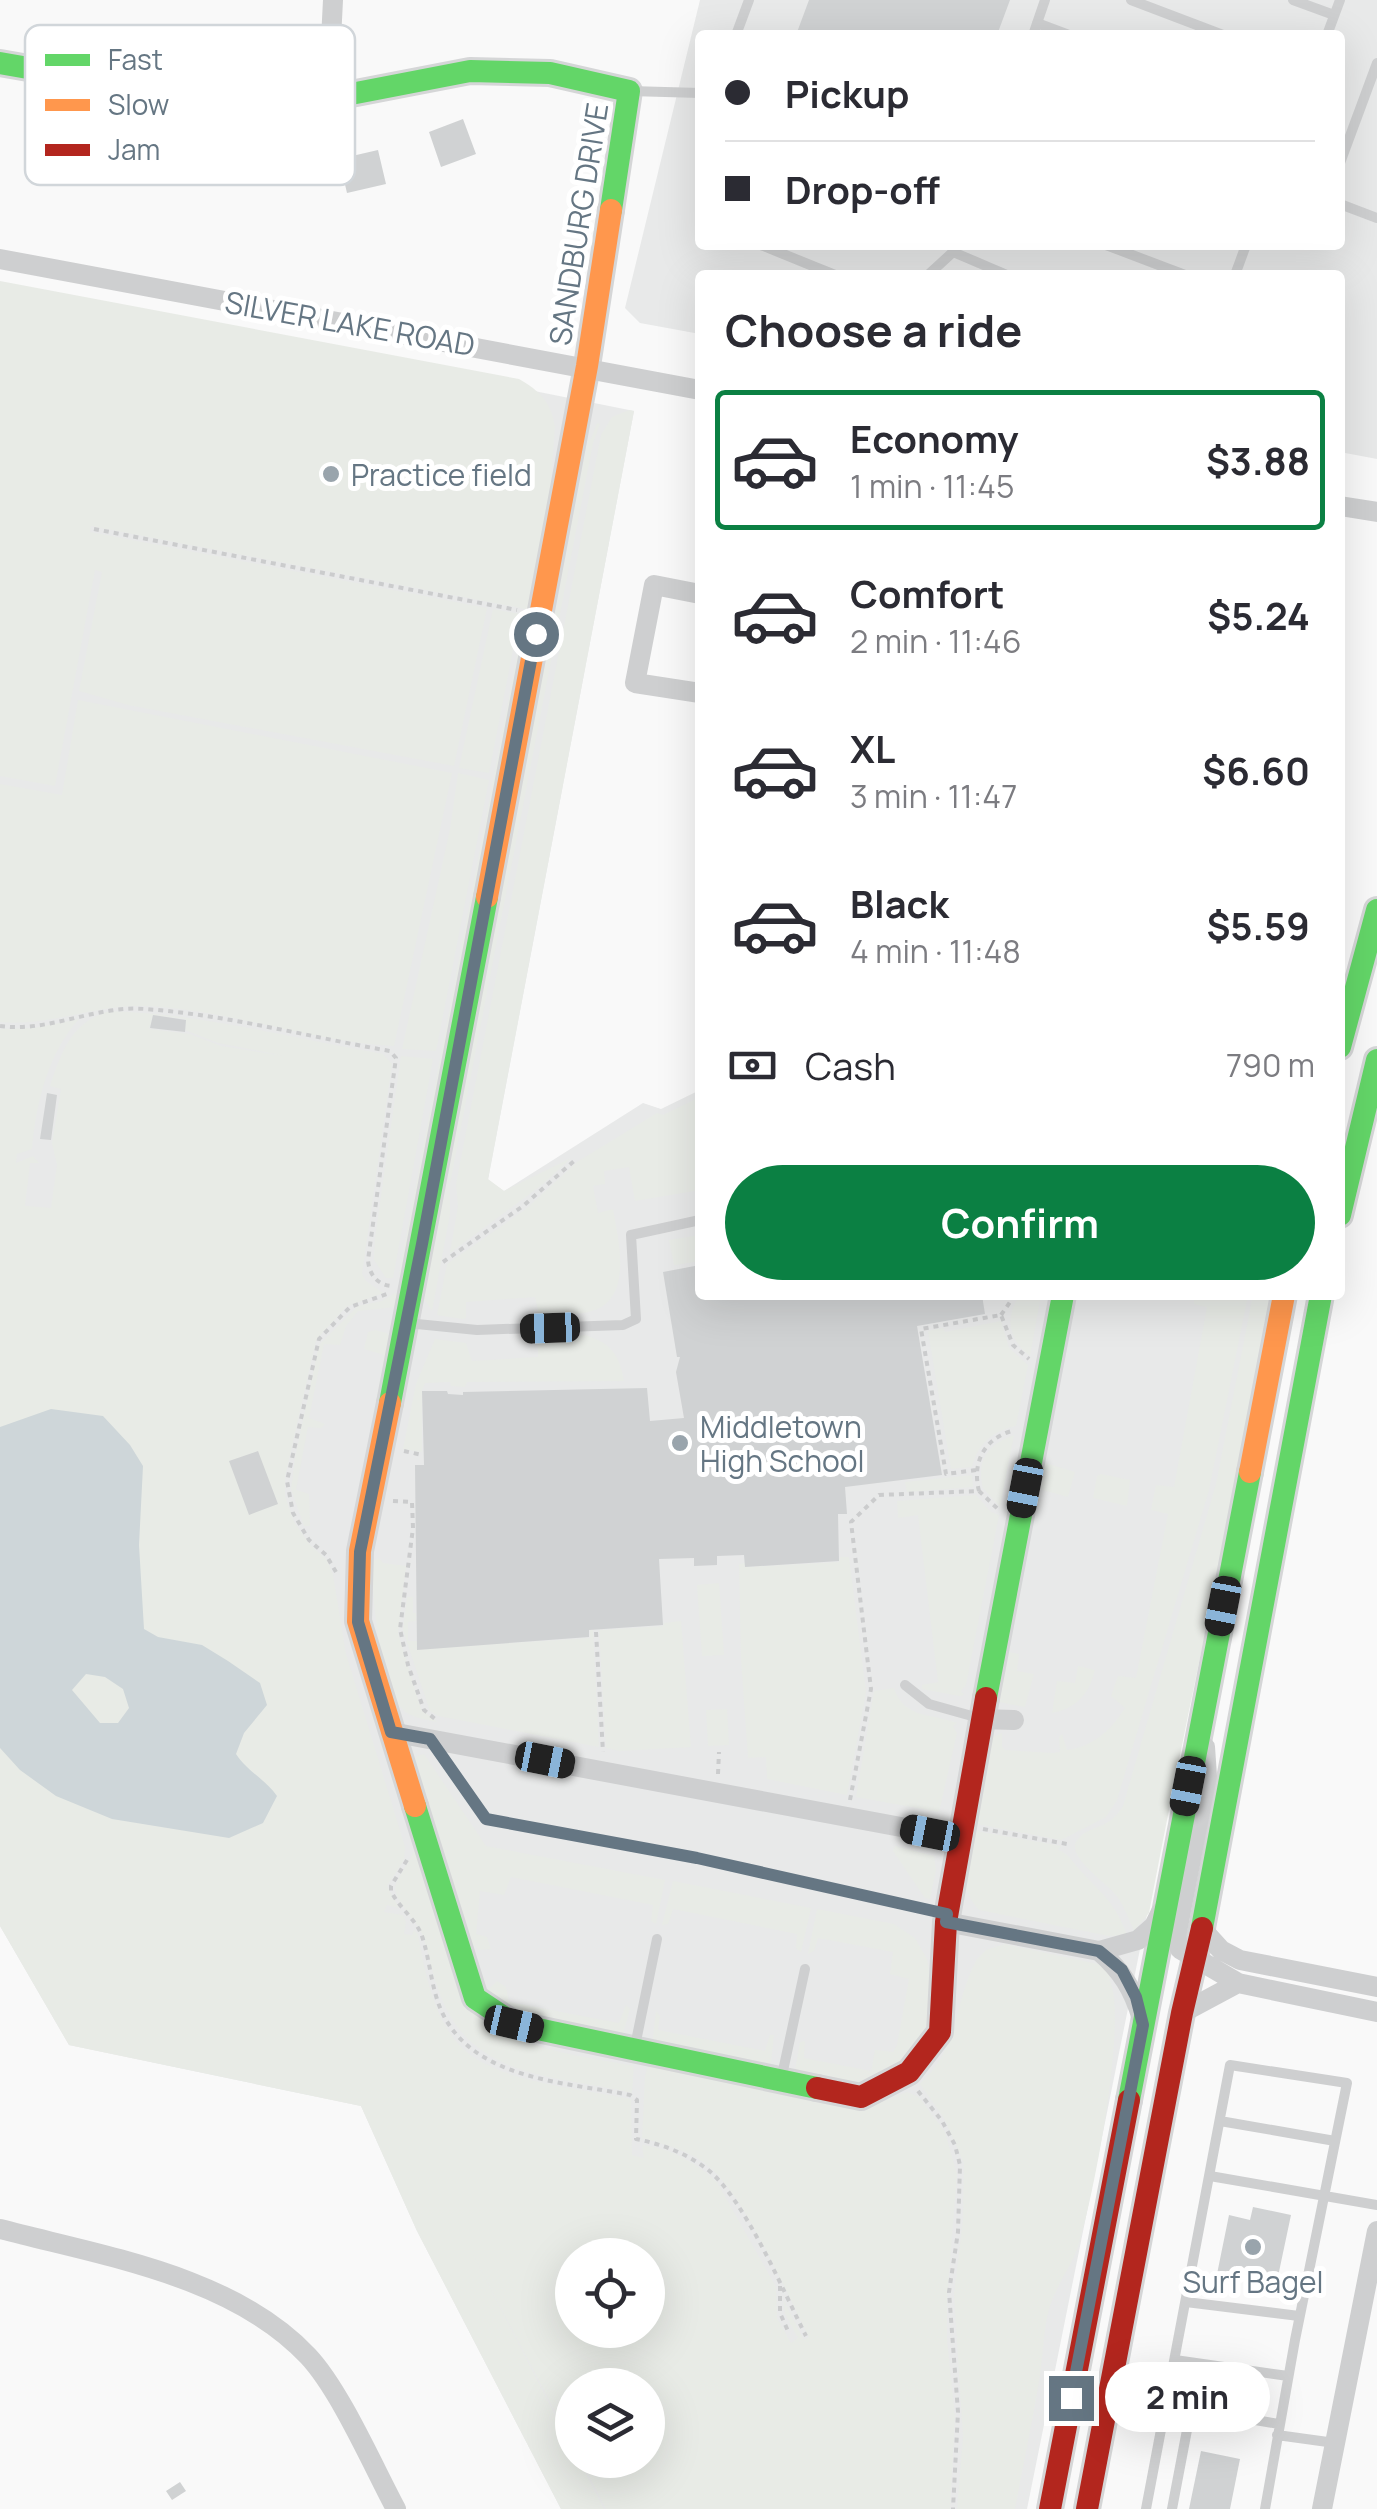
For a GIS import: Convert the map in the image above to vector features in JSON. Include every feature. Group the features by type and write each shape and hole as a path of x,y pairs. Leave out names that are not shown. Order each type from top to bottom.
{"street":[{"path":"332,25 333,0"},
{"path":"0,63 25,67"},
{"path":"355,94 470,71 550,73 629,92"},
{"name":"SANDBURG DRIVE","path":"629,92 587,366 360,1552 358,1622 475,1998 514,2024 861,2097 910,2072 940,2032 947,1918 961,1831 1062,1300"},
{"name":"SILVER LAKE ROAD","path":"0,259 695,389"},
{"path":"1345,507 1377,512"},
{"path":"695,593 654,586 635,682 695,692"},
{"path":"1345,1028 1377,910"},
{"path":"1345,1194 1377,1060"},
{"path":"1050,2509 1283,1300"},
{"path":"1087,2509 1321,1300"},
{"path":"1203,1710 1208,1776 1176,1937 1180,1949 1238,1983 1377,2012"},
{"path":"980,1719 1014,1720"},
{"path":"391,1732 961,1831"},
{"path":"1099,1951 1138,1940 1154,1926 1166,1901"},
{"path":"947,1918 1099,1951 1122,1970 1136,1997 1143,2025"},
{"path":"1202,1929 1221,1950 1240,1960 1377,1987"},
{"path":"1182,2013 1238,1983"},
{"path":"0,2229 142,2266 224,2295 274,2323 311,2359 396,2509"},
{"path":"1322,2509 1377,2231"}],"lane":[{"path":"738,30 749,0"},
{"path":"1035,30 1045,0"},
{"path":"1131,0 1210,30"},
{"path":"1293,0 1334,15"},
{"path":"1329,30 1340,0"},
{"path":"1037,22 1057,30"},
{"path":"1345,149 1377,63"},
{"path":"629,92 695,93"},
{"path":"1345,206 1377,218"},
{"path":"772,250 822,270"},
{"path":"933,270 952,250"},
{"path":"958,250 996,270"},
{"path":"1119,250 1172,270"},
{"path":"406,1323 477,1330 622,1325 636,1319 631,1235 695,1221"},
{"path":"906,1685 928,1704 980,1719"},
{"path":"430,1739 486,1819 697,1858 947,1918"},
{"path":"634,2052 657,1939"},
{"path":"781,2081 805,1969"},
{"path":"1146,2509 1230,2064 1346,2083 1265,2509"},
{"path":"1220,2121 1335,2142"},
{"path":"1210,2176 1377,2205"},
{"path":"1186,2302 1300,2316"},
{"path":"1175,2360 1288,2376"},
{"path":"1167,2405 1335,2443"},
{"path":"1172,2509 1191,2409"}],"path":[{"path":"94,529 524,611"},
{"path":"0,1026 35,1025 102,1009 145,1009 259,1025 390,1051 396,1058 368,1260 376,1280 388,1286 401,1284"},
{"path":"434,1269 523,1206 574,1161"},
{"path":"442,1277 448,1242"},
{"path":"337,1574 293,1513 287,1481 320,1339 350,1307 380,1299 394,1285"},
{"path":"976,1470 946,1474 921,1328 1001,1315 1012,1300"},
{"path":"1001,1315 1013,1345 1033,1361"},
{"path":"1006,1496 1003,1513 979,1491 976,1470 990,1441 1006,1432 1018,1431"},
{"path":"399,1450 422,1455"},
{"path":"850,1800 871,1690 851,1522 879,1495 979,1491"},
{"path":"390,1501 412,1502 413,1528 400,1630 408,1665 424,1710 436,1720 448,1723"},
{"path":"587,1748 604,1752 596,1632"},
{"path":"719,1752 718,1774 732,1776"},
{"path":"843,1798 861,1803"},
{"path":"961,1831 1067,1844"},
{"path":"410,1848 391,1891 422,1936 442,2011 469,2050 502,2068 630,2095 637,2100 636,2139 674,2150 707,2169 719,2181 806,2336"},
{"path":"915,2088 942,2121 960,2165 958,2232 949,2292 958,2412 953,2509"},
{"path":"780,2286 780,2314 788,2330"}],"shaded area":[{"path":"700,0 1377,0 1377,459 1345,453 1345,270 695,270 695,333 640,323 625,308"},
{"path":"0,281 519,379 539,393 551,411 555,427 547,527 403,1275 399,1274 526,609 91,526 90,532 487,608 454,766 128,705 79,691 102,572 95,570 55,786 0,776"},
{"path":"0,284 634,411 488,1180 504,1191 643,1103 661,1109 695,1092 695,1300 1271,1300 1027,2509 561,2509 417,2231 361,2106 69,2045 0,1926"},
{"path":"634,411 488,1179 504,1191 571,1158 543,1184 450,1253 458,1206 456,1184 601,435 612,417"},
{"path":"600,424 593,443 450,1184 450,1214 432,1311 424,1291 588,439"},
{"path":"493,609 520,614 489,773 459,768"},
{"path":"78,700 452,773 394,1046 176,1008 144,1006 0,1022 0,784 62,795"},
{"path":"458,773 489,780 436,1051 402,1049 450,829"},
{"path":"110,1011 145,1013 213,1022 383,1054 392,1064 362,1274 383,1293 346,1307 316,1340 285,1477 285,1496 294,1522 310,1545 327,1560 333,1575 346,1654 405,1847 404,1860 387,1886 399,1908 387,1905 384,1912 403,1915 404,1934 412,1935 414,1930 418,1934 428,1982 440,2014 447,2029 468,2053 523,2078 631,2099 632,2155 644,2158 642,2145 663,2149 692,2163 717,2182 776,2287 777,2318 791,2343 798,2338 785,2314 783,2299 804,2340 809,2337 735,2197 699,2159 642,2138 648,2066 870,2106 907,2092 919,2097 945,2132 957,2174 947,2299 955,2417 950,2509 606,2509 590,2478 665,2478 665,2368 555,2368 555,2411 469,2247 555,2415 555,2478 588,2478 604,2509 561,2509 417,2231 361,2106 69,2045 0,1926 0,1029 34,1028 79,1019 59,1047 45,1080 32,1149 17,1154 16,1163 33,1156 39,1163 30,1163 25,1206 51,1208 57,1165 52,1143 61,1089 50,1086 70,1040 86,1022","holes":["153,1015 186,1019 185,1030 218,1043 285,1056 221,1046 190,1034 149,1029"]},
{"path":"401,1056 433,1059 393,1278 386,1278 374,1260 375,1238"},
{"path":"695,1099 695,1191 635,1201 629,1167 604,1171 605,1184 593,1186 598,1213 613,1209 620,1250 619,1280 607,1303 582,1313 539,1315 535,1297 466,1302 463,1319 437,1315 447,1264 526,1209 577,1162 657,1113 663,1115"},
{"path":"695,1236 695,1262 674,1265 669,1240"},
{"path":"395,1293 399,1297 395,1307 358,1311 346,1326 340,1345 324,1344 309,1418 325,1424 321,1428 308,1427 296,1490 309,1494 310,1526 304,1526 291,1489 319,1345 358,1306 382,1301"},
{"path":"1040,1300 1030,1356 1017,1343 1011,1328 1015,1303"},
{"path":"1194,1300 1247,1300 1209,1490 1117,1800 1106,1817 1061,1840 972,1823 991,1738 1002,1733 1005,1750 1060,1752 1062,1734 1067,1750 1085,1745 1107,1730 1125,1708 1111,1696 1118,1676 1136,1678 1168,1514 1151,1510 1156,1485 1174,1487 1207,1307 1194,1304"},
{"path":"1252,1300 1274,1300 1149,1913 1134,1931 1116,1895 1081,1861 1075,1846 1083,1834 1111,1820 1123,1806 1216,1484"},
{"path":"1001,1321 1009,1348 1028,1365 1016,1426 987,1440 972,1467 951,1469 928,1331 943,1328 945,1332"},
{"path":"375,1330 391,1338 361,1488 384,1355 364,1349 368,1332"},
{"path":"585,1335 612,1351 624,1381 467,1382 465,1387 451,1386 450,1382 425,1383 422,1452 403,1449 416,1384 435,1339 466,1343 472,1361 538,1357 538,1343 543,1339"},
{"path":"51,1409 103,1416 130,1445 143,1466 139,1545 144,1629 158,1637 202,1645 260,1683 267,1705 244,1733 236,1754 277,1796 263,1823 229,1838 112,1819 56,1796 20,1770 0,1748 0,1427","holes":["86,1674 105,1677 123,1689 129,1708 118,1723 100,1723 72,1690"]},
{"path":"1014,1435 1000,1507 983,1488 981,1470 991,1449"},
{"path":"1042,1462 1075,1472 1068,1497 1032,1487"},
{"path":"972,1475 973,1487 907,1492 905,1482"},
{"path":"1097,1476 1130,1480 1127,1506 1093,1498"},
{"path":"976,1495 999,1515 966,1685 961,1691 964,1695 959,1696 922,1689 922,1685 938,1682 918,1515 898,1518 897,1501"},
{"path":"840,1557 849,1557 866,1692 847,1795 767,1779 766,1757 748,1758 741,1659 739,1564 745,1563 746,1567 839,1562"},
{"path":"379,1558 383,1563 406,1566 398,1633 421,1709 437,1722 407,1713 390,1685 379,1642 374,1596 373,1561"},
{"path":"719,1583 724,1655 702,1656 697,1585"},
{"path":"407,1597 413,1597 416,1613 416,1621 408,1622 408,1641 417,1641 418,1649 590,1638 593,1630 599,1747 438,1716 430,1711 403,1630"},
{"path":"681,1621 691,1747 620,1751 606,1748 599,1630 663,1626"},
{"path":"1003,1651 1019,1654 1017,1671 1034,1674 1025,1707 999,1702"},
{"path":"1078,1666 1095,1670 1089,1686 1075,1704 1052,1713 1057,1681 1075,1683"},
{"path":"894,1688 911,1710 957,1723 953,1726 957,1733 939,1812 856,1797 874,1691"},
{"path":"727,1709 729,1745 708,1746 706,1710"},
{"path":"424,1754 486,1846 665,1880 656,1924 651,1921 653,1905 511,1877 504,1895 480,1891 476,1934 487,1937 491,1949 479,1950 472,1944 415,1760"},
{"path":"970,1830 1061,1846 1058,1850 1070,1858 1112,1906 1127,1935 1109,1936 979,1910 965,1882"},
{"path":"895,1846 934,1856 936,1870 930,1899 925,1898 893,1851"},
{"path":"414,1851 419,1852 477,2013 532,2044 634,2066 632,2093 526,2071 480,2049 461,2032 442,2000 423,1936 395,1890"},
{"path":"673,1881 811,1908 801,1952 796,1948 797,1934 673,1909 668,1924 662,1925"},
{"path":"817,1909 894,1924 915,1938 927,1959 935,2006 921,2048 866,2083 795,2070 800,2042 805,2041 804,2058 871,2071 875,2050 893,2052 897,2045 909,1979 890,1974 893,1952 818,1938 814,1951 808,1954"},
{"path":"1005,1944 1102,1965 1115,1976 1109,1979 1114,1999 1112,2067 1085,2221 1076,2252 1048,2313 1015,2509 957,2509 963,2437 954,2294 963,2220 964,2163 944,2118 920,2084 950,2039 977,1959 986,1950"},
{"path":"497,1981 506,1987 509,2002 619,2023 626,2005 630,2009 622,2037 532,2021 515,2013 488,1990"},
{"path":"656,2011 660,2016 658,2030 765,2051 770,2035 774,2035 771,2063 652,2045"}],"building":[{"path":"809,0 1010,0 999,30 798,30"},
{"path":"463,119 476,154 441,167 429,132"},
{"path":"378,150 386,184 347,193 345,185 355,185 355,155"},
{"path":"153,1015 186,1020 185,1032 150,1028"},
{"path":"47,1093 57,1095 51,1140 40,1139"},
{"name":"Middletown High School","path":"695,1266 695,1300 983,1300 985,1314 917,1326 942,1475 845,1487 847,1514 838,1514 839,1561 745,1567 744,1555 717,1556 717,1565 694,1566 694,1558 659,1559 663,1625 589,1630 589,1637 417,1650 415,1465 424,1465 422,1391 463,1395 647,1388 650,1421 684,1418 676,1372 680,1357 663,1272"},
{"path":"258,1451 278,1504 249,1515 229,1461"},
{"name":"Surf Bagel","path":"1253,2207 1291,2215 1276,2286 1217,2274 1229,2215 1250,2220"},
{"path":"1201,2451 1240,2459 1230,2509 1189,2509"},
{"path":"180,2482 186,2491 172,2500 166,2491"}],"traffic: fast":[{"path":"0,63 25,67"},
{"path":"355,93 470,71 550,73 629,91 611,210"},
{"path":"390,1403 487,897"},
{"path":"1345,1028 1377,910"},
{"path":"1345,1194 1377,1060"},
{"path":"986,1698 1062,1300"},
{"path":"1202,1928 1320,1300"},
{"path":"1129,2100 1250,1472"},
{"path":"415,1806 475,1998 514,2024 817,2088"}],"traffic: slow":[{"path":"487,897 587,366 611,210"},
{"path":"1250,1472 1283,1300"},
{"path":"390,1403 360,1551 358,1621 415,1806"}],"traffic: jam":[{"path":"817,2088 861,2097 909,2072 940,2032 946,1922 986,1698"},
{"path":"1087,2509 1182,2013 1202,1928"},
{"path":"1050,2509 1129,2100"}],"place":[{"name":"Practice field","path":"331,474"},
{"name":"Middletown High School","path":"680,1443"},
{"name":"Surf Bagel","path":"1253,2247"}],"route":[{"path":"536,634 360,1552 358,1622 391,1732 430,1739 486,1819 697,1858 947,1914 946,1922 1099,1951 1122,1970 1136,1997 1143,2025 1071,2398"}]}
